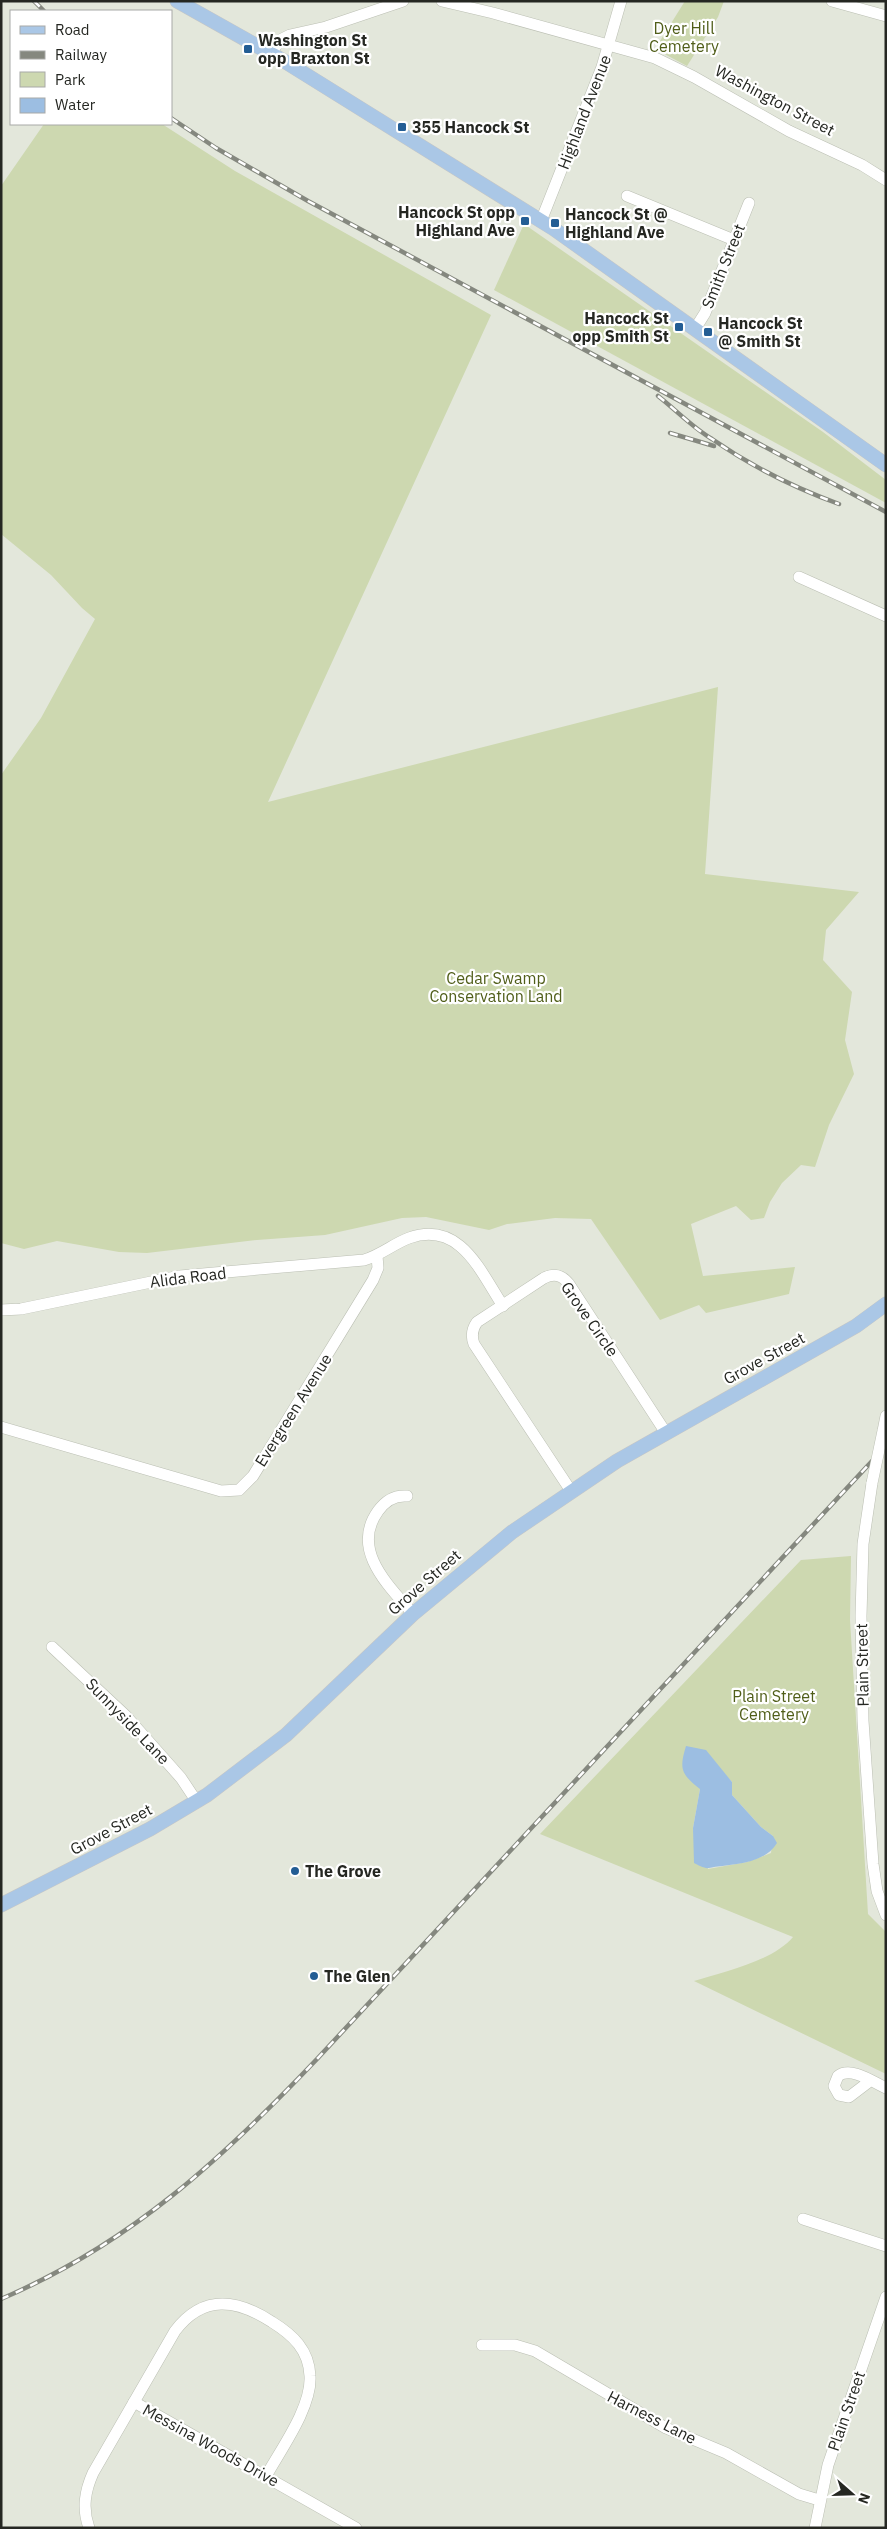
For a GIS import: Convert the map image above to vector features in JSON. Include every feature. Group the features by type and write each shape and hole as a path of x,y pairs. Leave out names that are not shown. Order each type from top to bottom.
{"main road":[{"path":"177,1 271,53 541,221 886,465"},
{"name":"Grove Street","path":"1,1905 150,1829 197,1802 235,1776 286,1735 413,1614 477,1559 571,1491 666,1433 856,1326 886,1304"}],"street":[{"path":"271,53 284,37 335,24 384,3 404,1"},
{"name":"Washington Street","path":"442,1 647,54 687,73 769,120 862,165 886,180"},
{"name":"Highland Avenue","path":"541,221 609,44 621,1"},
{"path":"832,1 886,16"},
{"path":"627,196 734,240"},
{"name":"Smith Street","path":"696,329 705,313 749,203"},
{"path":"799,577 886,616"},
{"path":"377,1256 412,1237 428,1234 444,1236 458,1243 466,1252 503,1306"},
{"name":"Alida Road","path":"1,1310 21,1309 180,1276 358,1260 377,1256"},
{"name":"Evergreen Avenue","path":"1,1427 221,1491 238,1490 253,1476 373,1280 378,1268 377,1256"},
{"name":"Grove Circle","path":"571,1491 473,1341 475,1325 547,1277 555,1275 566,1280 666,1433"},
{"name":"Plain Street","path":"886,1416 867,1508 862,1556 862,1698 874,1875 878,1897 886,1914"},
{"path":"407,1496 392,1498 379,1509 371,1526 369,1546 378,1572 413,1614"},
{"name":"Sunnyside Lane","path":"52,1647 126,1716 181,1778 197,1802"},
{"path":"870,2081 853,2096 844,2097 839,2095 834,2082 838,2076 848,2072 870,2081 886,2088"},
{"path":"803,2219 886,2246"},
{"name":"Plain Street","path":"815,2528 819,2500 830,2457 886,2297"},
{"path":"134,2402 170,2338 192,2313 206,2306 227,2304 242,2307 264,2316 288,2333 299,2344 306,2355 310,2376 309,2391 304,2406 266,2476"},
{"name":"Harness Lane","path":"482,2345 515,2345 534,2351 666,2428 726,2453 799,2494 819,2500"},
{"name":"Messina Woods Drive","path":"89,2528 85,2509 88,2485 134,2402 356,2528"}],"green space":[{"name":"Dyer Hill Cemetery","path":"685,1 724,1 718,17 687,66 655,49"},
{"name":"Cedar Swamp Conservation Land","path":"43,125 164,125 235,171 491,315 268,802 718,687 705,874 859,892 826,930 823,960 852,992 845,1040 854,1074 829,1125 815,1167 801,1165 782,1183 770,1202 764,1218 751,1220 736,1206 691,1224 703,1276 795,1267 789,1294 706,1313 699,1305 660,1320 591,1219 555,1218 507,1224 489,1230 426,1217 402,1218 325,1235 257,1240 147,1253 119,1252 57,1241 24,1249 1,1243 1,775 41,718 95,619 51,575 1,534 1,186"},
{"path":"524,224 823,432 886,480 886,503 494,290"},
{"name":"Plain Street Cemetery","path":"851,1556 850,1620 868,1914 886,1932 886,2074 694,1981 761,1959 773,1953 793,1937 540,1834 801,1560","holes":["719,1768 732,1782 732,1795 761,1827 773,1836 771,1853 747,1862 708,1869 693,1828 700,1789"]}],"water":[{"path":"686,1746 706,1750 732,1782 732,1795 761,1827 773,1836 777,1843 764,1856 756,1860 737,1864 707,1868 694,1863 693,1828 700,1789 685,1775 683,1770"}],"railway":[{"path":"34,1 43,10"},
{"path":"172,119 216,148 308,201 886,512"},
{"path":"658,396 698,429 742,458 790,484 839,504"},
{"path":"670,433 714,446"},
{"path":"1,2299 48,2277 133,2225 172,2196 246,2131 317,2059 886,1446"}],"place":[{"name":"Washington St opp Braxton St","path":"248,49"},
{"name":"355 Hancock St","path":"402,127"},
{"name":"Hancock St opp Highland Ave","path":"525,221"},
{"name":"Hancock St @ Highland Ave","path":"555,223"},
{"name":"Hancock St opp Smith St","path":"679,327"},
{"name":"Hancock St @ Smith St","path":"708,332"},
{"name":"The Grove","path":"295,1871"},
{"name":"The Glen","path":"314,1976"}]}
